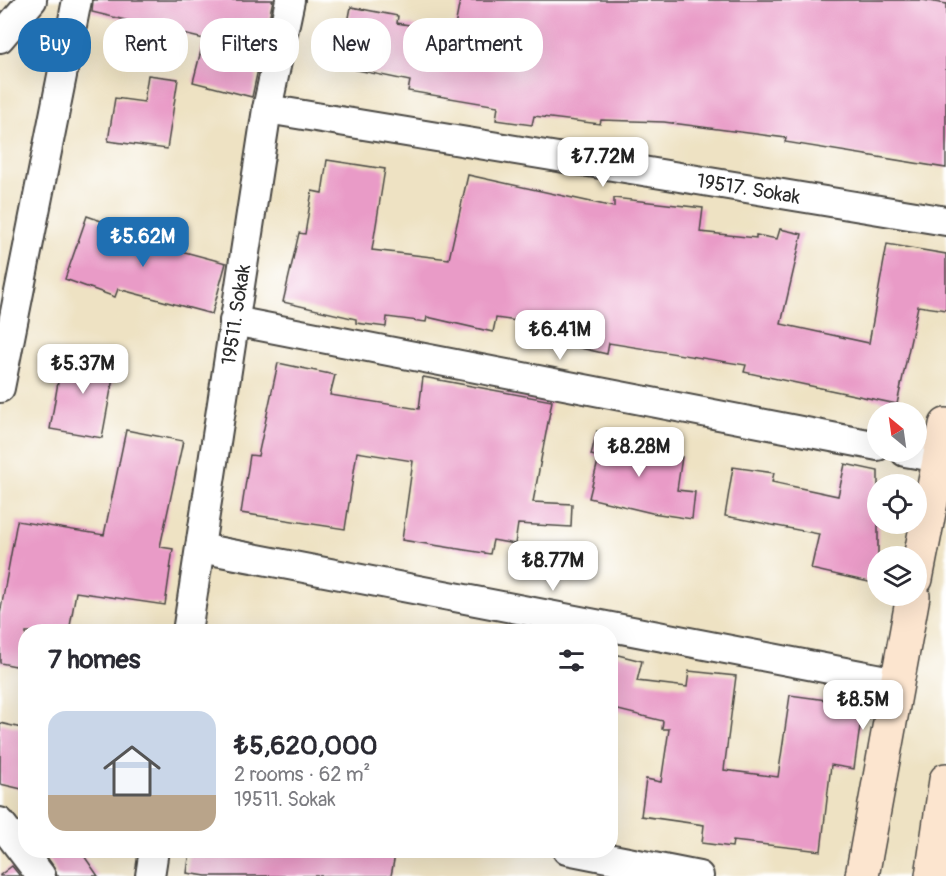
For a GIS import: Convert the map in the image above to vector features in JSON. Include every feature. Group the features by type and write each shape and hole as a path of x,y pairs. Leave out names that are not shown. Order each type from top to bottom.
{"street":[{"path":"0,38 32,0"},
{"path":"0,388 76,0"},
{"name":"19511. Sokak","path":"188,624 267,109 290,0"},
{"name":"19517. Sokak","path":"267,109 946,221"},
{"path":"234,321 867,444"},
{"path":"923,546 946,425"},
{"path":"927,456 940,458"},
{"path":"200,548 595,624"},
{"path":"862,876 911,606"},
{"path":"618,628 897,682"},
{"path":"932,876 946,780"},
{"path":"2,827 18,847"},
{"path":"27,858 41,876"},
{"path":"150,876 153,858"},
{"path":"608,858 699,876"}],"building":[{"path":"93,0 273,0 269,18 200,18 200,38 188,35 188,18 117,18 92,12"},
{"path":"460,0 923,0 946,4 946,168 785,142 786,138 664,122 601,120 600,124 534,116 532,125 496,120 498,106 408,91 410,81 367,72 391,72 391,18 349,18 351,7 398,16 397,23 403,24 403,72 543,72 543,18 457,18"},
{"path":"200,55 200,72 257,72 252,97 193,82"},
{"path":"148,75 178,79 167,149 108,141 115,98 144,102"},
{"path":"327,160 385,169 372,250 449,259 468,175 614,207 614,198 703,208 700,232 756,238 756,235 777,239 780,229 802,234 781,324 869,343 887,244 946,254 946,310 918,306 897,402 887,402 744,372 746,365 609,343 607,354 563,344 567,328 496,318 493,332 427,317 426,322 387,317 386,327 356,323 356,319 283,302 299,233 305,234 312,191 322,193"},
{"path":"87,216 138,234 136,239 226,263 212,314 118,289 115,297 65,279"},
{"path":"63,353 116,362 102,438 50,429"},
{"path":"278,363 335,375 330,395 419,409 423,377 552,401 533,502 572,504 571,527 518,524 515,544 493,540 490,554 402,540 413,461 357,452 345,529 241,513 250,455 258,456"},
{"path":"126,430 183,441 160,547 173,549 165,605 76,592 70,624 18,624 18,666 0,663 0,614 17,521 104,535"},
{"path":"597,431 652,444 650,453 682,457 677,490 695,492 692,519 652,513 589,498 599,457 591,455"},
{"path":"845,464 878,471 878,474 867,474 867,534 878,534 878,546 867,546 867,582 811,569 819,534 725,516 733,467 774,473 772,482 838,496"},
{"path":"618,655 642,661 637,681 687,687 689,671 736,676 724,770 778,777 790,695 863,705 854,769 831,765 821,851 733,841 732,847 702,843 704,825 641,816 646,779 661,782 669,729 662,729 663,721 618,710"},
{"path":"0,723 18,727 18,788 0,784"},
{"path":"48,858 86,858 98,876 57,876"},
{"path":"189,858 394,858 391,876 206,876 187,873"},
{"path":"12,866 20,876 0,876 0,875"}]}
